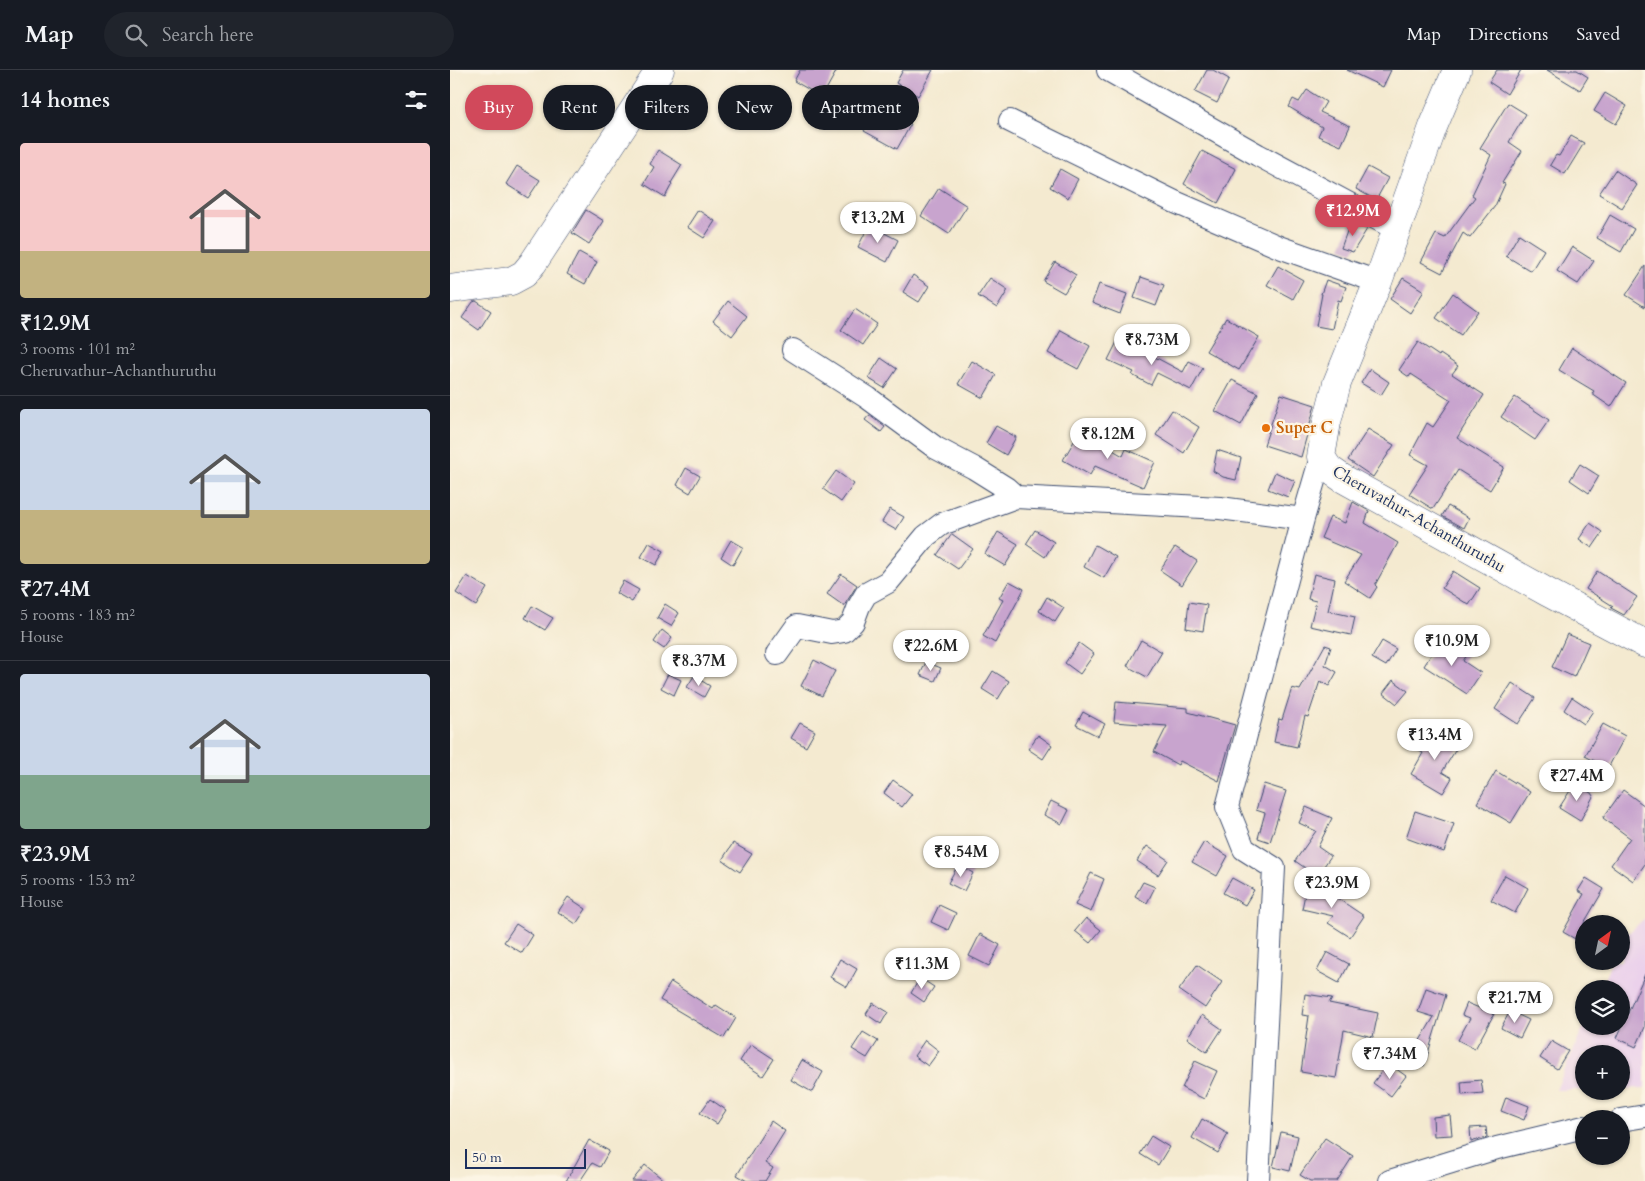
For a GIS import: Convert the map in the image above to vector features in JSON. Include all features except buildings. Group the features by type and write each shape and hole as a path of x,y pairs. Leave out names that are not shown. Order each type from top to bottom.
{"main road":[{"path":"450,289 511,281 524,274 534,263 660,70"},
{"name":"Cheruvathur-Achanthuruthu","path":"1457,70 1433,127 1378,282 1337,383 1327,422 1321,457 1329,469 1342,478 1645,644"}],"street":[{"path":"1108,70 1233,141 1396,229"},
{"path":"1010,121 1175,202 1279,247 1378,282"},
{"path":"793,350 868,398 936,448 974,468 1006,488 1016,497"},
{"path":"1258,1181 1274,868 1244,849 1228,807 1321,457"},
{"path":"777,654 797,626 832,633 844,631 853,622 866,594 888,582 926,536 942,524 1016,497 1220,508 1303,519"},
{"path":"1630,1118 1645,1116"},
{"path":"1390,1181 1497,1148 1575,1129"}],"shaded area":[{"path":"1645,918 1645,1088 1630,1089 1630,1045 1576,1045 1580,1035 1630,1035 1630,980 1604,980 1608,970 1630,970 1630,932"},
{"path":"1575,1047 1575,1090 1556,1090"}],"place":[{"name":"Super C","path":"1266,428"}]}
